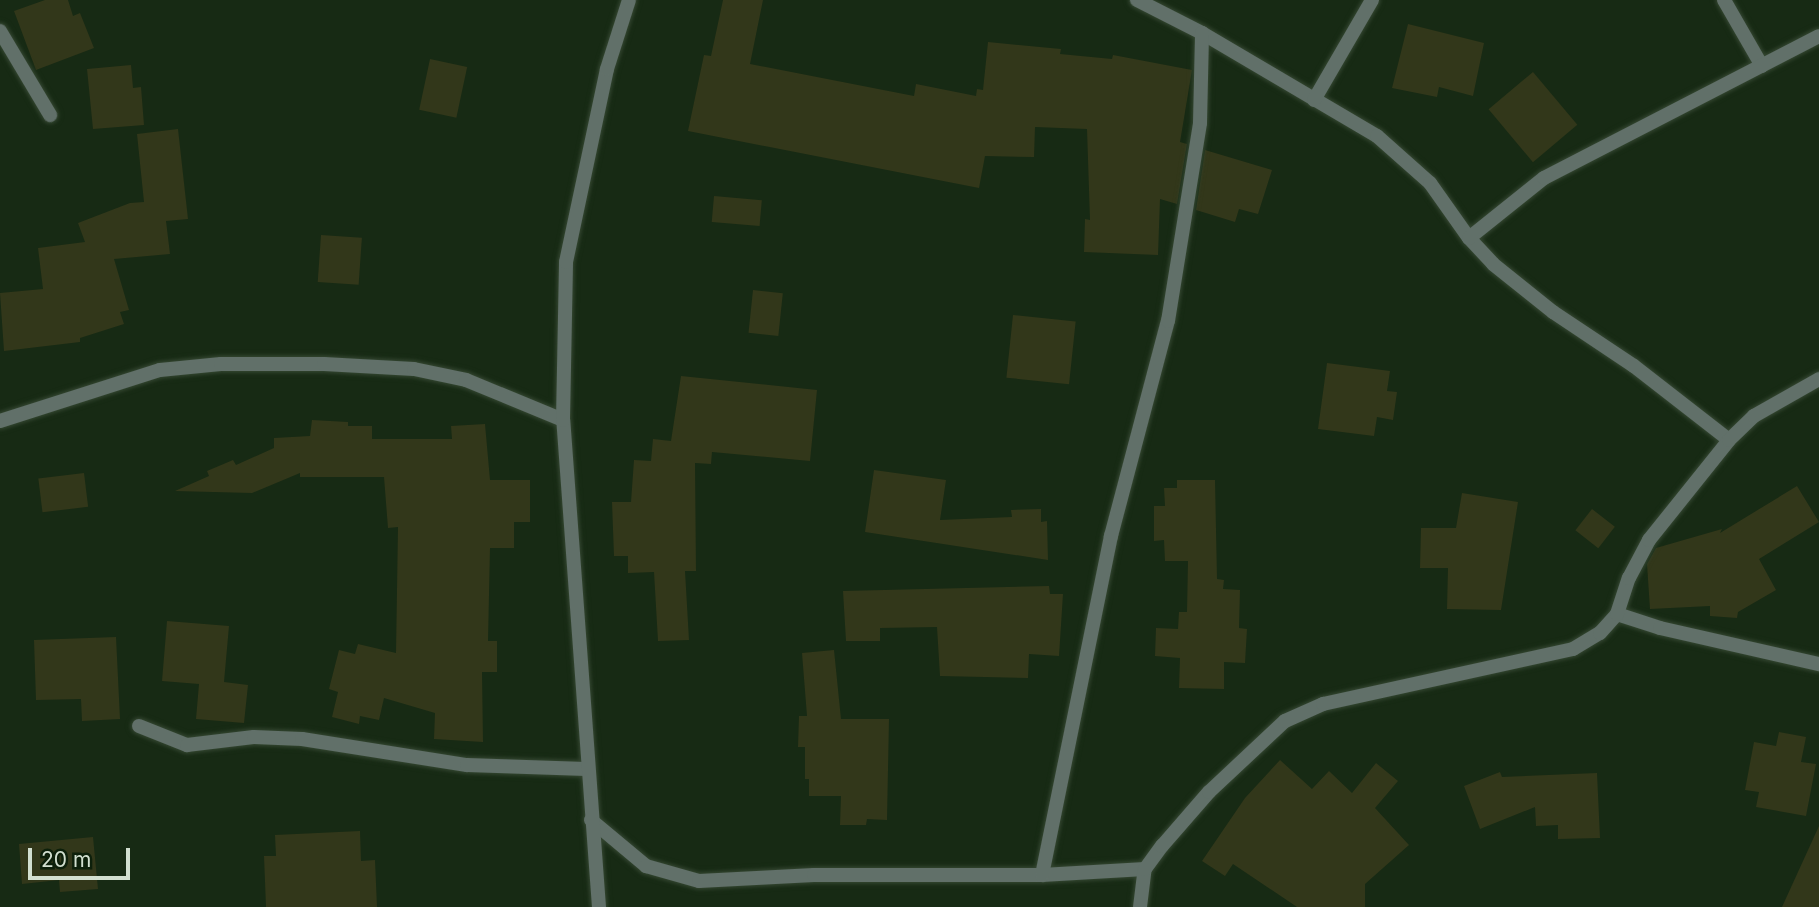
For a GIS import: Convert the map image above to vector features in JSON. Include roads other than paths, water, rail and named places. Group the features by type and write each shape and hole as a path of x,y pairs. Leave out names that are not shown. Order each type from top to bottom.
{"street":[{"path":"599,907 586,769 563,420 566,262 604,81 629,0"},
{"path":"1137,0 1202,33 1377,136 1430,183 1469,238 1493,264 1526,292 1634,366 1729,440"},
{"path":"1314,100 1372,0"},
{"path":"1724,0 1762,66"},
{"path":"0,31 50,116"},
{"path":"1042,875 1111,536 1168,321 1200,123 1202,33"},
{"path":"1469,238 1544,178 1819,36"},
{"path":"0,421 160,370 221,364 324,364 414,369 466,380 563,420"},
{"path":"1140,907 1145,869 1209,792 1285,721 1323,704 1573,649 1600,633 1616,614 1629,578 1649,540 1729,440 1754,416 1819,379"},
{"path":"1616,614 1660,628 1819,664"},
{"path":"139,726 187,745 254,737 302,739 467,765 586,769"},
{"path":"591,820 646,866 699,881 814,875 1042,875 1145,869"}]}
